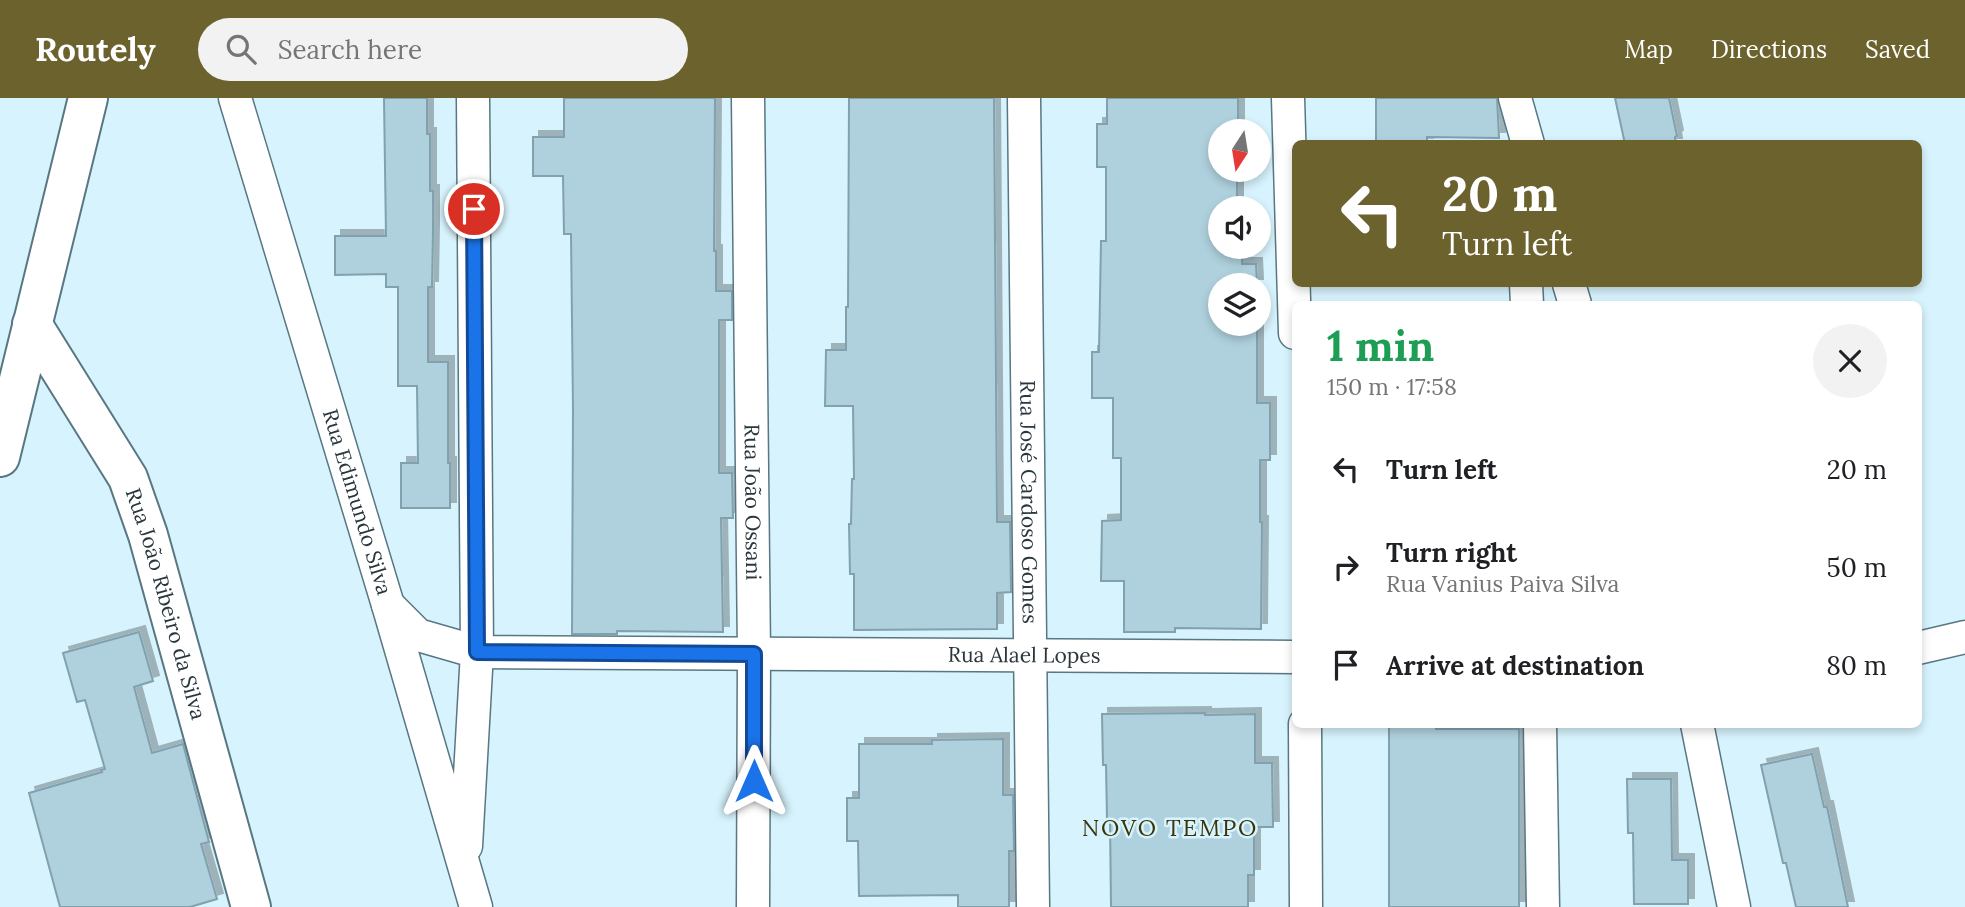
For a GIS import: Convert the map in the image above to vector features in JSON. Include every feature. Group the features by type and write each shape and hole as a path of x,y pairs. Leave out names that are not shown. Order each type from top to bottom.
{"street":[{"path":"0,457 88,98"},
{"name":"Rua Edimundo Silva","path":"234,98 388,605 476,907"},
{"path":"465,868 477,652 473,98"},
{"name":"Rua João Ossani","path":"748,98 754,654 753,907"},
{"name":"Rua José Cardoso Gomes","path":"1024,98 1033,907"},
{"path":"1288,98 1292,232"},
{"name":"Rua João Ribeiro da Silva","path":"32,324 128,478 148,535 251,907"},
{"name":"Rua Alael Lopes","path":"388,605 418,635 477,652 1292,657"},
{"path":"1922,647 1965,637"},
{"path":"1305,728 1306,907"},
{"path":"1540,728 1543,907"},
{"path":"1698,728 1734,907"}],"building":[{"path":"384,98 427,98 430,191 433,191 432,287 428,287 428,362 448,362 450,508 401,508 401,463 418,463 417,386 398,386 398,287 386,287 386,274 335,275 335,236 386,236"},
{"path":"564,98 715,98 716,291 732,291 732,320 719,320 719,473 732,473 733,518 721,518 723,632 617,631 617,634 572,634 571,234 564,234 563,176 533,176 533,137 564,137"},
{"path":"849,98 994,98 997,522 1010,522 1011,592 997,593 997,629 854,630 854,574 850,574 849,524 854,479 853,406 825,406 826,350 846,350"},
{"path":"1107,98 1238,98 1238,119 1208,119 1208,182 1237,182 1237,196 1208,196 1208,259 1242,259 1242,264 1256,264 1256,273 1208,273 1208,336 1257,336 1257,403 1270,403 1270,460 1260,460 1261,629 1175,628 1175,632 1124,632 1124,581 1101,581 1102,521 1121,520 1121,458 1113,458 1113,398 1092,398 1092,352 1099,352 1101,241 1106,241 1106,167 1097,167 1097,124 1107,124"},
{"path":"1376,98 1497,98 1499,138 1427,137 1427,140 1376,140"},
{"path":"1615,98 1669,98 1677,136 1675,140 1624,140"},
{"path":"139,632 153,681 134,687 152,753 183,744 209,842 201,844 217,899 190,907 60,907 29,793 105,769 85,700 77,702 63,653"},
{"path":"1102,714 1255,714 1255,763 1272,763 1273,827 1254,827 1254,875 1248,875 1248,907 1111,907 1110,819 1107,819"},
{"path":"1389,728 1519,729 1519,907 1389,907"},
{"path":"1003,739 1003,795 1013,795 1014,851 1009,851 1009,907 958,907 958,895 859,896 858,841 847,841 847,798 859,798 859,744 932,744 932,740"},
{"path":"1812,754 1824,807 1827,807 1848,907 1796,907 1786,863 1783,863 1761,765"},
{"path":"1627,779 1671,779 1672,860 1688,860 1688,904 1634,904 1633,833 1628,833"}],"district":[{"name":"NOVO TEMPO","path":"1170,828"}],"route":[{"path":"474,209 477,652 754,654 754,781"}]}
